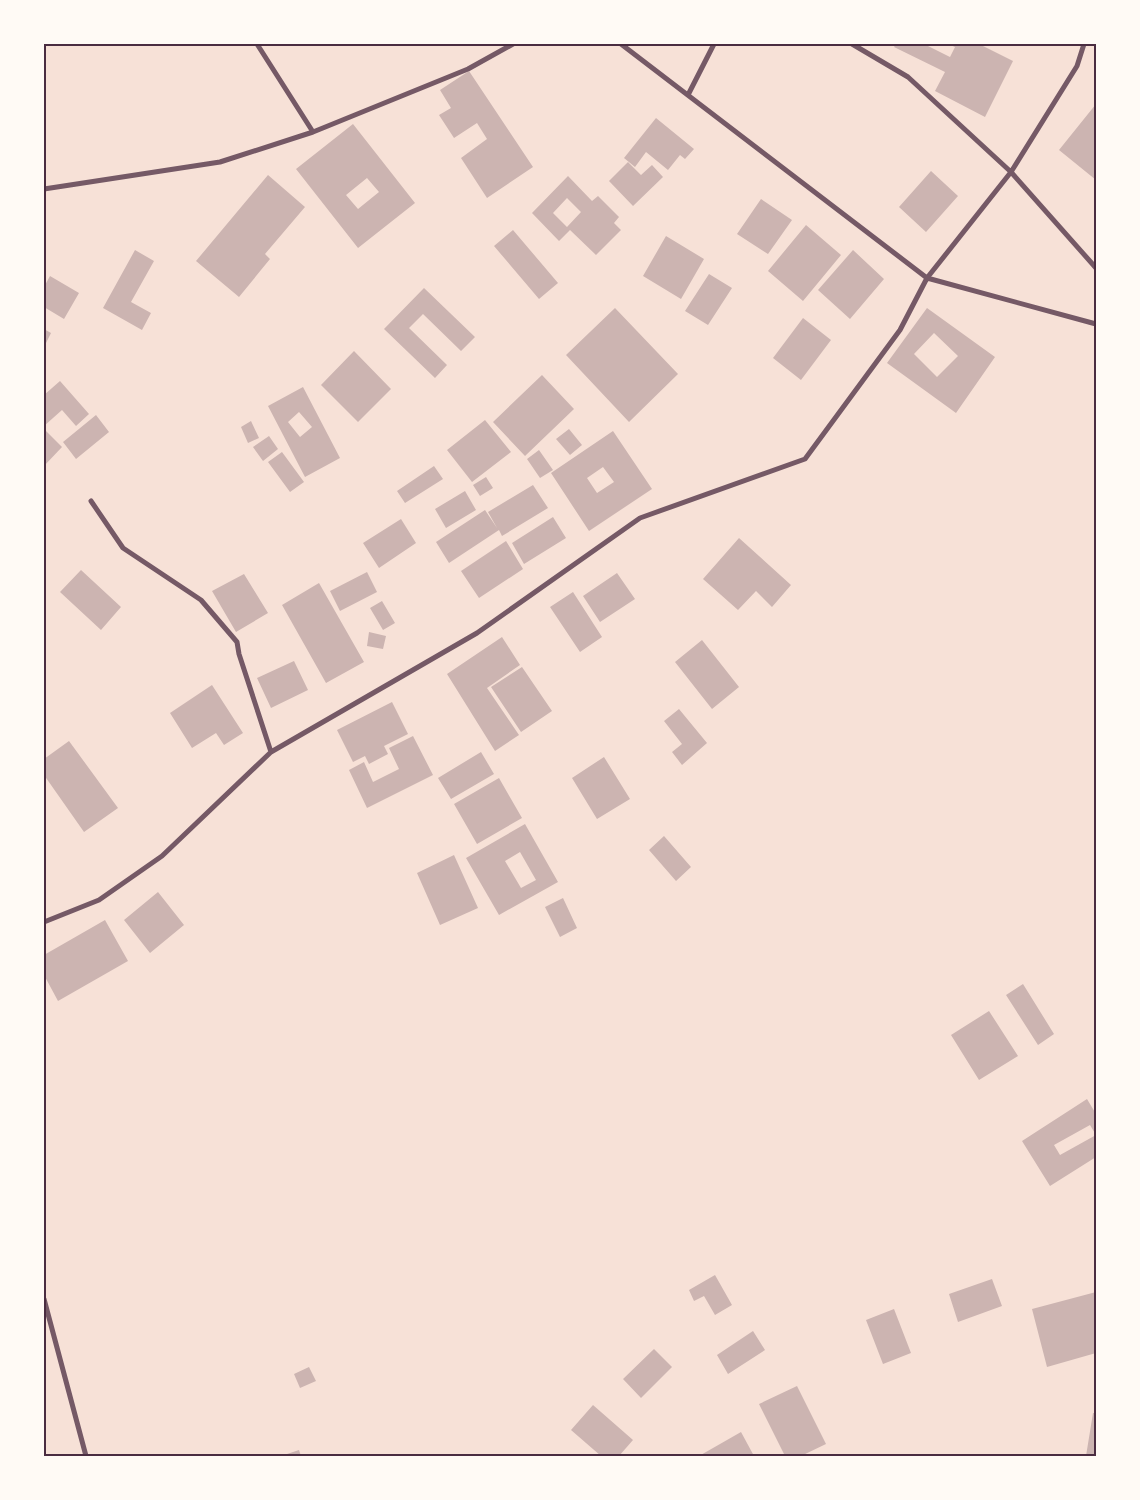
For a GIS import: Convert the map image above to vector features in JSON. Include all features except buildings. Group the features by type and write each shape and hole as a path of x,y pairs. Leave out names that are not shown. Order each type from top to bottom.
{"street":[{"path":"257,44 313,132"},
{"path":"44,189 220,162 313,132 468,69 513,44"},
{"path":"621,44 927,278 1096,324"},
{"path":"688,94 714,44"},
{"path":"852,44 908,77 1011,172 1096,268"},
{"path":"44,922 99,900 162,856 272,752 477,633 640,518 805,459 900,330 927,278 1011,172 1077,66 1084,44"},
{"path":"91,501 123,548 201,600 237,642 238,654 272,752"},
{"path":"44,1299 86,1456"}]}
